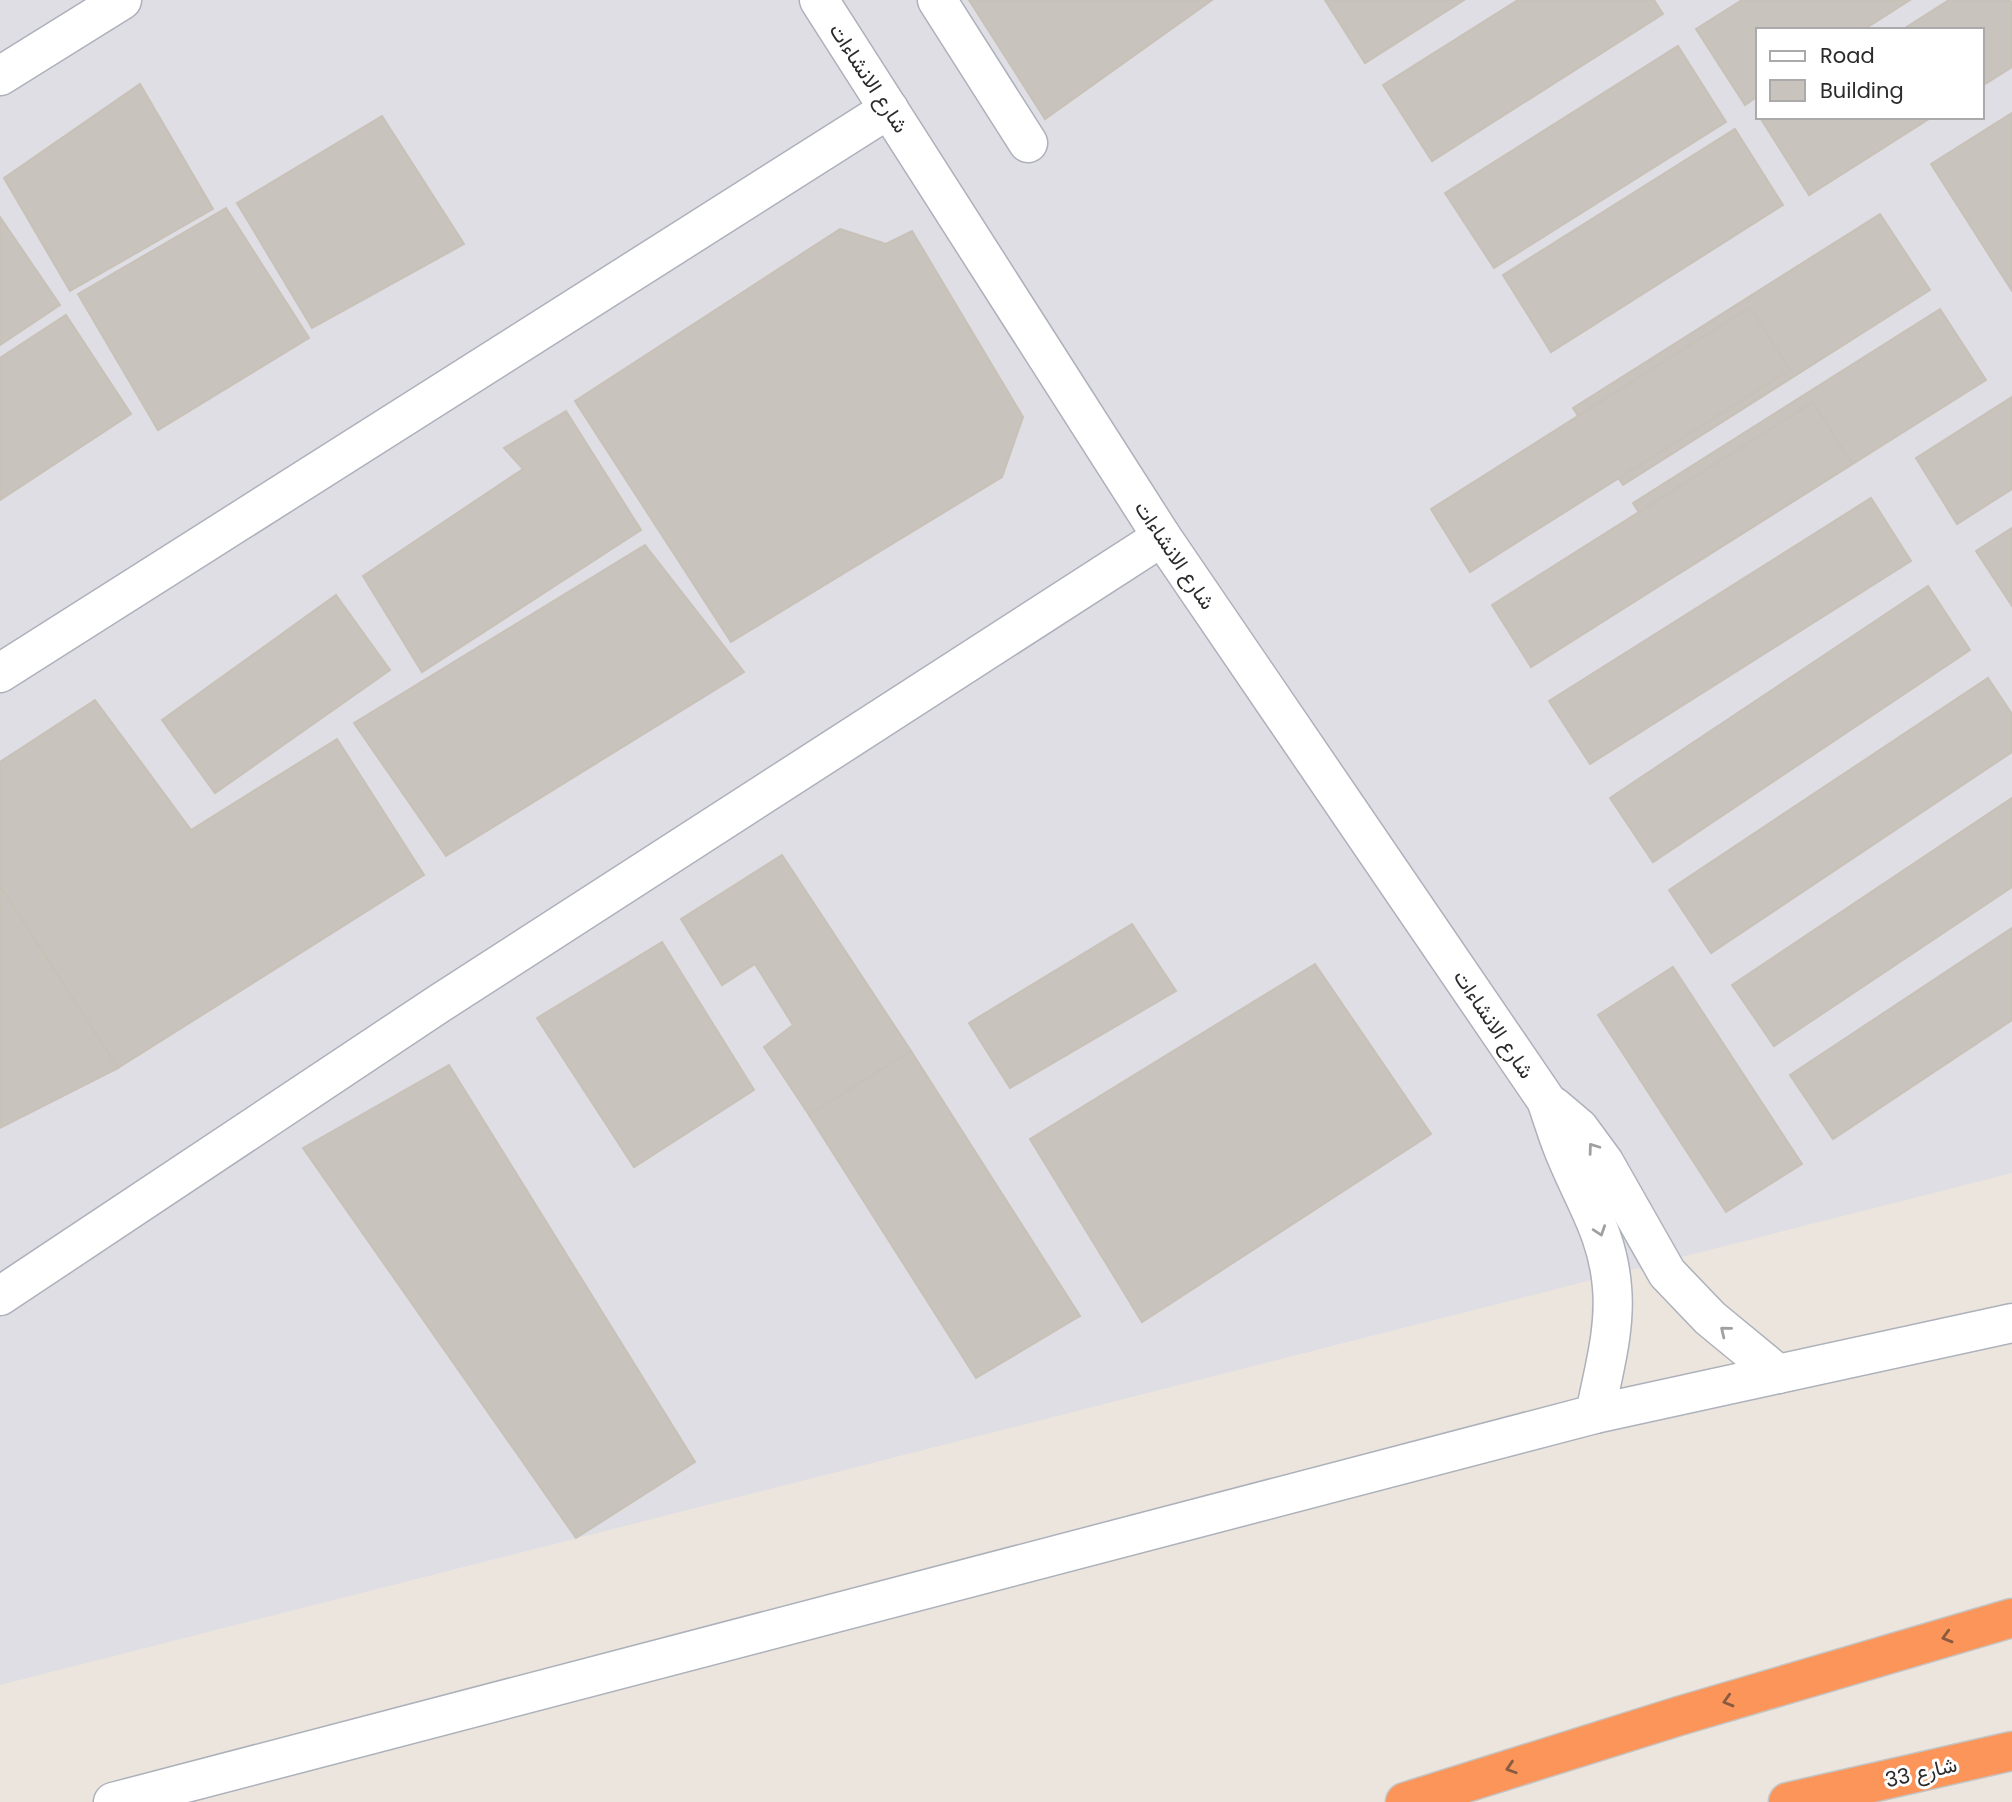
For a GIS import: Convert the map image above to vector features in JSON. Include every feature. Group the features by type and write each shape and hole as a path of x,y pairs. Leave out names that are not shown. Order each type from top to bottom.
{"highway":[{"path":"1405,1802 1666,1720 2012,1618"},
{"name":"شارع 33","path":"1788,1802 2012,1751"}],"street":[{"path":"0,76 122,0"},
{"name":"شارع الانشاءات","path":"819,0 1162,537 1546,1100 1566,1157 1595,1215 1609,1262 1612,1324 1595,1414"},
{"path":"937,0 1028,143"},
{"path":"0,673 889,109"},
{"path":"0,1296 440,1003 1162,537"},
{"name":"شارع الانشاءات","path":"1546,1100 1579,1128 1604,1162 1674,1281 1710,1318 1778,1374"},
{"path":"114,1802 1595,1414 2012,1323"}],"shaded area":[{"path":"0,0 2012,0 2012,1173 0,1685"}],"building":[{"path":"969,0 1212,0 1045,119"},
{"path":"1325,0 1464,0 1365,63"},
{"path":"1518,0 1654,0 1663,14 1432,161 1383,85"},
{"path":"1742,0 1910,0 1866,28 1756,28 1756,97 1745,105 1696,29"},
{"path":"1949,0 2010,0 2012,67 1984,85 1984,28 1905,28"},
{"path":"1678,46 1726,122 1494,268 1445,193"},
{"path":"140,84 213,209 70,291 4,178"},
{"path":"2012,113 2012,291 1931,164"},
{"path":"382,116 464,244 312,328 237,203"},
{"path":"1761,119 1929,119 1809,195"},
{"path":"1735,129 1783,205 1551,352 1503,275"},
{"path":"226,208 309,338 158,430 78,294"},
{"path":"1880,214 1930,290 1623,485 1573,408"},
{"path":"0,217 60,305 0,345"},
{"path":"840,229 886,244 912,231 1023,417 1002,477 731,642 575,401"},
{"path":"1750,307 1790,370 1470,572 1431,509"},
{"path":"1940,309 1986,380 1678,574 1633,503"},
{"path":"66,315 131,414 0,500 0,358"},
{"path":"2012,397 2012,489 1957,524 1916,458"},
{"path":"1813,402 1852,464 1531,667 1492,605"},
{"path":"566,411 641,530 422,672 363,576 523,469 504,448"},
{"path":"1871,498 1911,561 1590,764 1549,701"},
{"path":"2012,528 2012,606 1976,551"},
{"path":"645,545 744,672 446,856 354,723"},
{"path":"1928,586 1970,650 1653,862 1610,798"},
{"path":"336,595 390,670 215,793 162,720"},
{"path":"1988,678 2012,714 2012,752 1711,953 1669,890"},
{"path":"95,700 191,830 337,739 424,875 118,1068 0,886 0,762"},
{"path":"2012,798 2012,887 1774,1046 1732,985"},
{"path":"782,855 911,1051 809,1115 764,1047 793,1025 755,964 722,985 681,919"},
{"path":"0,886 118,1068 0,1128"},
{"path":"1132,924 1176,991 1010,1088 969,1023"},
{"path":"2012,928 2012,1020 1833,1139 1790,1075"},
{"path":"662,942 754,1090 634,1167 537,1018"},
{"path":"1315,964 1431,1134 1142,1322 1030,1139"},
{"path":"1673,967 1802,1164 1726,1212 1598,1015"},
{"path":"911,1051 1080,1316 976,1378 809,1115"},
{"path":"449,1065 695,1462 576,1538 303,1148"}]}
